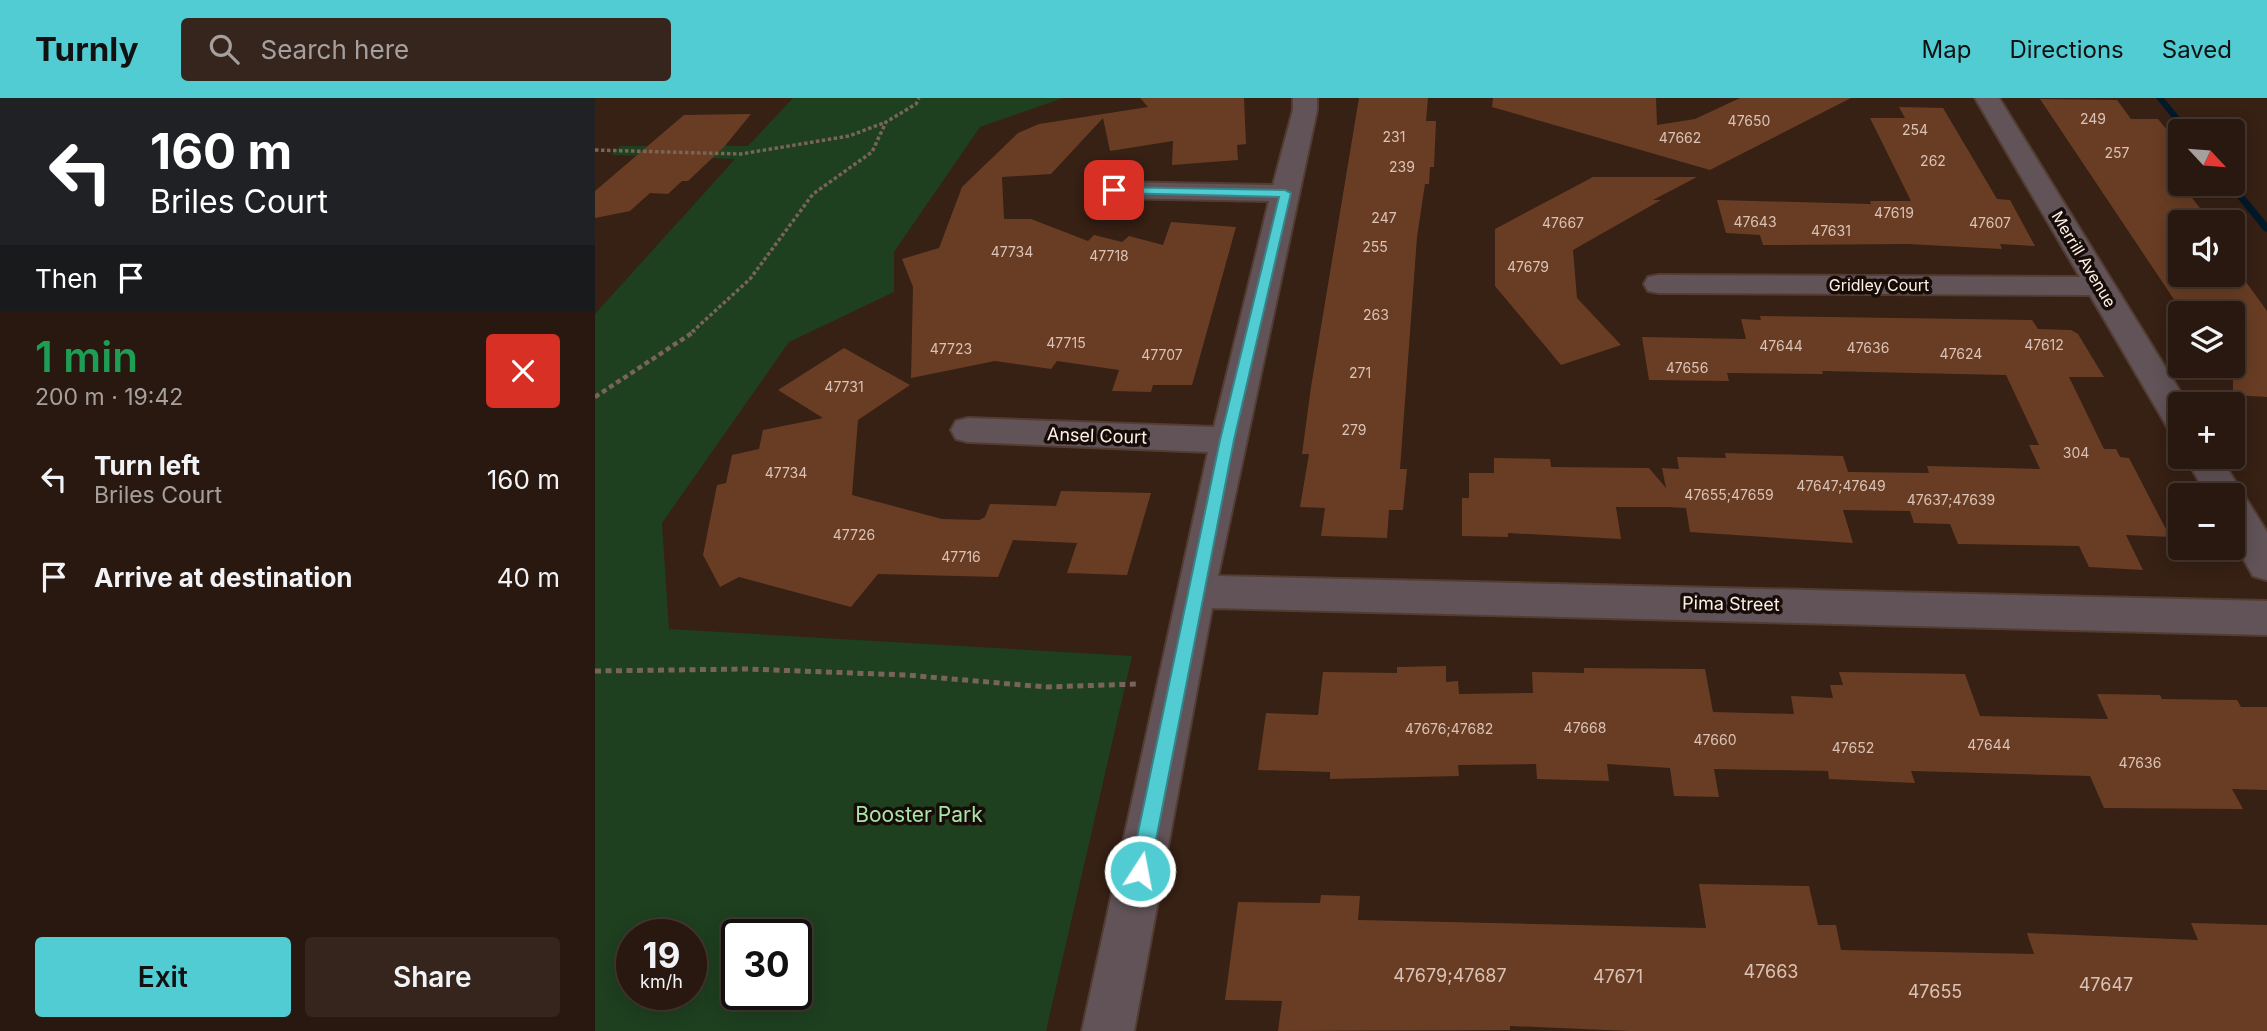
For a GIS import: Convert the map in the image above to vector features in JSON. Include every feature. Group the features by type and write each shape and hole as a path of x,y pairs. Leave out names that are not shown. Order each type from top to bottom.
{"street":[{"path":"1108,1031 1227,440 1305,98"},
{"name":"Merrill Avenue","path":"1987,98 2168,399"},
{"path":"1114,190 1285,193"},
{"name":"Gridley Court","path":"1659,284 2100,286"},
{"name":"Ansel Court","path":"968,430 1227,440"},
{"path":"2245,528 2267,565"},
{"name":"Pima Street","path":"1195,592 2267,618"}],"path":[{"path":"595,150 741,154 849,136 886,122 916,104 919,98"},
{"path":"595,397 697,330 750,279 813,194 872,152 886,122"},
{"path":"595,671 747,669 906,675 1046,687 1176,683"}],"green space":[{"name":"Booster Park","path":"793,98 1063,98 980,127 894,252 894,292 789,342 662,523 669,629 1132,656 1046,1031 595,1031 595,314 735,159 611,155 620,146 748,146"}],"building":[{"path":"1140,98 1244,98 1246,144 1237,145 1238,160 1172,165 1173,141 1110,151 1103,118 1051,174 1002,177 1004,219 1031,219 1088,241 1094,235 1122,242 1129,236 1163,245 1171,222 1236,227 1192,385 1153,385 1151,392 1112,391 1119,370 1057,361 1051,369 995,361 911,378 913,287 902,259 939,248 962,187 1018,133 1039,124 1148,107"},
{"path":"1359,98 1428,98 1426,121 1436,121 1434,167 1430,167 1429,184 1425,184 1417,237 1400,469 1407,469 1403,510 1389,510 1387,538 1321,536 1325,508 1300,507 1309,454 1302,454 1311,387"},
{"path":"1493,98 1656,98 1657,125 1695,119 1740,98 1851,98 1710,170 1492,107"},
{"path":"2040,99 2117,100 2131,119 2158,119 2168,131 2168,196 2190,196 2202,210 2168,210 2168,287 2245,287 2245,281 2267,311 2267,397 2233,392 2233,378 2245,378 2245,301 2177,301"},
{"path":"1899,107 1943,108 1997,199 2010,200 2035,246 2000,244 2002,249 1908,244 1763,245 1760,235 1726,233 1717,200 1871,204 1870,201 1911,201 1870,118 1905,118"},
{"path":"751,114 724,147 688,181 682,181 668,194 650,193 630,211 595,218 595,191 684,115"},
{"path":"1593,177 1697,177 1653,200 1661,200 1573,250 1577,298 1621,345 1561,365 1495,286 1495,229"},
{"path":"1760,316 2032,320 2038,329 2071,330 2078,334 2104,377 2069,377 2104,449 2116,449 2120,457 2129,458 2168,537 2126,535 2143,570 2089,567 2079,546 1958,544 1950,524 1914,523 1910,511 1843,510 1853,543 1690,532 1686,508 1668,507 1616,507 1621,539 1508,533 1508,537 1462,536 1462,498 1469,498 1469,473 1494,473 1494,458 1550,459 1551,467 1649,468 1666,488 1662,468 1679,469 1677,457 1726,458 1725,453 1843,456 1848,472 1929,473 1927,466 2040,469 2029,445 2039,445 2006,375 1822,371 1823,374 1727,373 1729,381 1649,380 1642,337 1746,339 1741,319 1761,320"},
{"path":"844,348 910,385 858,420 852,495 942,519 979,520 985,517 990,504 1056,506 1061,491 1151,493 1127,575 1067,573 1077,543 1013,540 998,577 878,574 851,607 739,577 720,587 703,555 717,485 726,483 732,455 759,449 763,430 823,418 778,390"},
{"path":"1446,666 1446,682 1458,681 1459,694 1533,693 1532,672 1584,673 1584,668 1705,669 1713,712 1794,714 1791,696 1833,698 1830,685 1843,685 1839,672 1965,674 1980,716 2108,719 2097,694 2160,695 2162,699 2237,700 2241,707 2267,707 2267,790 2232,789 2243,809 2104,808 2090,776 1911,771 1915,783 1829,779 1828,771 1714,769 1719,797 1674,796 1670,768 1607,764 1609,781 1537,779 1536,764 1458,765 1459,776 1330,779 1330,772 1258,770 1266,713 1318,715 1323,672 1397,673 1397,667"},
{"path":"1699,884 1809,886 1818,925 1836,925 1841,950 2034,954 2027,933 2198,940 2191,923 2267,925 2267,1031 1630,1031 1510,1026 1510,1030 1278,1031 1282,1001 1225,1000 1238,902 1320,903 1321,895 1360,896 1358,920 1706,928"}],"waterway":[{"path":"2160,98 2177,119"},
{"path":"2240,196 2267,229"}],"route":[{"path":"1114,190 1285,193 1227,440 1140,871"}]}
